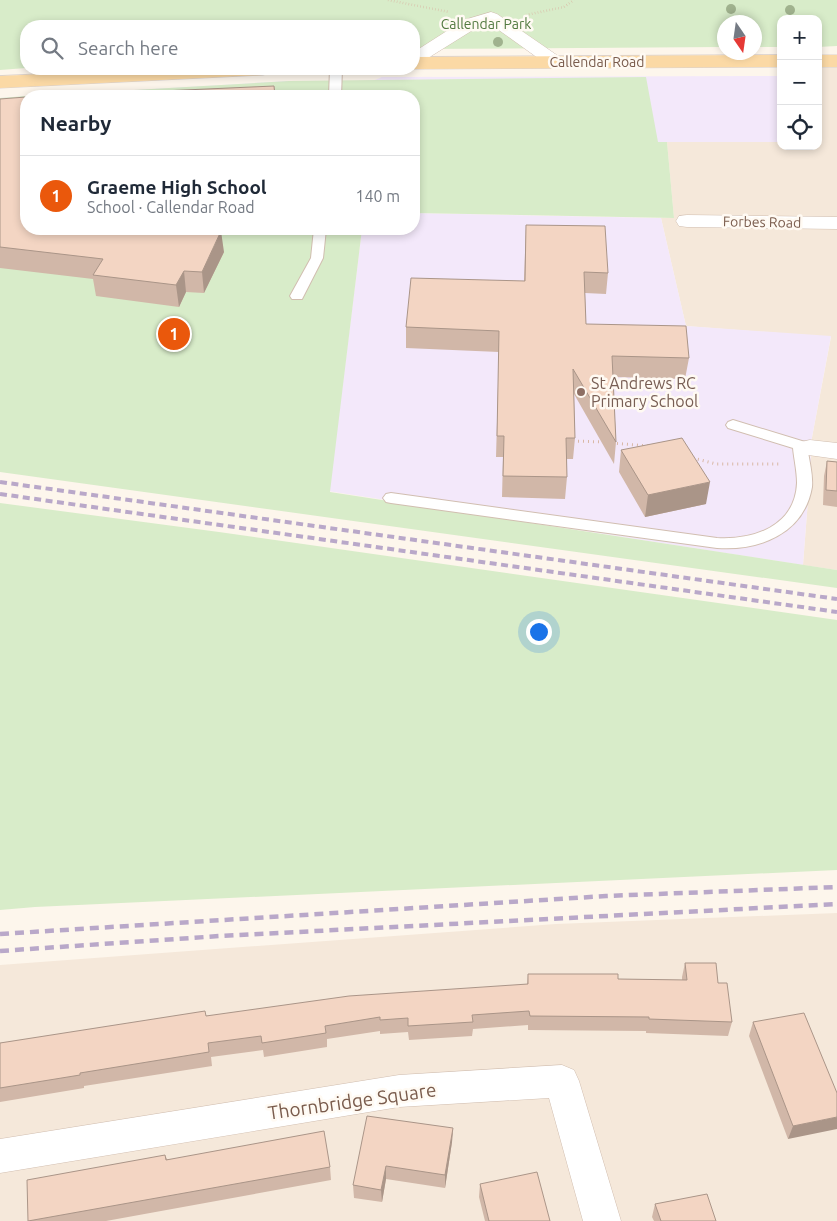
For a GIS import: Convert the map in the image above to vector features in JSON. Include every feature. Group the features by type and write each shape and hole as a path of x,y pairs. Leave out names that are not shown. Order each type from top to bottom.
{"main road":[{"name":"Callendar Road","path":"420,61 777,61"},
{"path":"822,61 837,61"},
{"path":"0,82 142,75"}],"street":[{"path":"420,57 488,12 555,62"},
{"name":"Forbes Road","path":"687,221 837,223"},
{"path":"804,453 837,452"},
{"name":"Thornbridge Square","path":"0,1156 399,1092 562,1081 602,1221"}],"lane":[{"path":"335,90 336,75"},
{"path":"297,296 316,258 319,235"},
{"path":"391,498 718,543 743,544 771,535 792,516 799,504 804,486 804,453 734,426"}],"path":[{"path":"388,0 488,12"},
{"path":"524,15 564,8 574,0"},
{"path":"573,441 641,444 650,447"},
{"path":"688,456 716,464 804,453"}],"shaded area":[{"path":"837,60 837,570 803,565 811,461 810,448 831,337 686,326 661,218 674,218 667,142 777,142 777,150 822,150 822,61"},
{"path":"777,76 777,142 658,142 420,97 420,90 366,90 375,80 382,77"},
{"path":"290,81 306,90 136,90"},
{"name":"St Andrews RC Primary School","path":"20,96 20,235 38,235 342,390 361,235 420,235 420,213 661,218 686,326 831,336 810,448 811,461 803,565 0,440 0,98"},
{"path":"837,913 837,1221 0,1221 0,965 556,924"}],"green space":[{"name":"Callendar Park","path":"0,0 837,0 837,46 822,47 822,15 777,15 777,47 762,47 762,15 717,15 717,47 420,49 420,20 20,20 20,68 0,70"},
{"path":"646,77 658,142 667,142 674,218 420,213 420,90 133,90 289,81"},
{"path":"20,96 20,235 361,235 330,492 837,570 837,588 0,472 0,98"},
{"path":"0,503 219,532 837,620 837,870 0,910"}],"building":[{"path":"274,86 274,90 184,90"},
{"path":"20,97 20,235 219,235 202,272 184,271 176,285 93,275 103,259 0,247 0,99"},
{"path":"526,225 605,226 608,273 584,272 586,324 686,326 689,358 612,356 616,442 573,369 575,438 566,438 567,477 503,476 504,436 497,436 499,331 406,327 411,278 525,281"},
{"path":"682,438 710,482 648,495 621,450"},
{"path":"827,461 837,462 837,491 826,490"},
{"path":"685,963 716,963 718,983 727,983 732,1022 649,1019 649,1017 530,1016 529,1011 472,1015 473,1022 408,1026 408,1018 380,1020 380,1017 325,1026 326,1033 262,1043 261,1036 208,1043 209,1052 0,1088 0,1043 205,1011 206,1016 349,996 528,984 528,974 618,974 618,979 687,980"},
{"path":"804,1013 837,1093 837,1117 793,1126 753,1022"},
{"path":"367,1116 453,1128 445,1175 386,1166 381,1190 353,1185"},
{"path":"324,1131 330,1167 28,1221 27,1180 165,1155 166,1160"},
{"path":"537,1172 550,1221 489,1221 480,1184"},
{"path":"707,1194 716,1221 661,1221 655,1204"}],"railway":[{"path":"0,482 837,599"},
{"path":"0,494 837,612"},
{"path":"0,934 606,896 837,887"},
{"path":"0,951 220,936 837,904"}],"place":[{"name":"Graeme High School","path":"174,334"},
{"name":"St Andrews RC Primary School","path":"581,392"}]}
